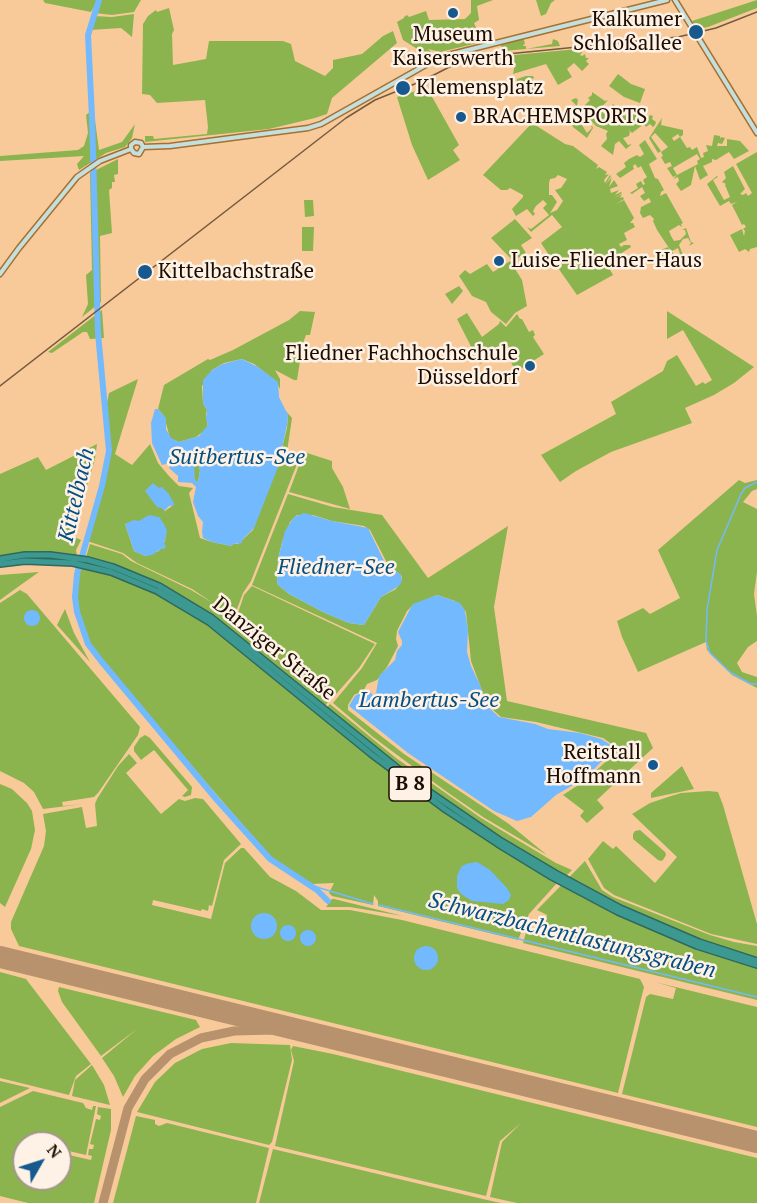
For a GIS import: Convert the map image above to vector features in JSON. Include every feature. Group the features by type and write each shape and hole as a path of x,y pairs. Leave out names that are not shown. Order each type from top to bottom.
{"highway":[{"name":"Danziger Straße","path":"0,559 25,555 113,567 159,586 212,618 411,779 528,857 584,889 658,926 757,963"},
{"name":"Danziger Straße","path":"0,564 25,561 74,561"}],"main road":[{"path":"143,147 170,146 308,128 321,124 440,57 667,0"},
{"path":"675,0 757,134"},
{"path":"131,149 133,143 137,142 143,147"},
{"path":"131,149 134,153 139,154 143,147"},
{"path":"0,274 68,187 100,161 131,149"}],"green space":[{"path":"43,0 98,0 91,12 45,3"},
{"path":"100,0 141,0 134,12 112,15 94,13"},
{"path":"471,0 493,0 477,6 479,20 474,23 482,42 440,52 428,49 432,53 419,50 403,40 397,22 407,15 409,17 426,11 429,20 465,19 471,13"},
{"path":"536,0 555,0 546,14 541,16"},
{"path":"757,0 757,8 708,27 697,29 692,21"},
{"path":"169,8 174,30 172,34 173,65 206,59 209,41 283,41 291,44 295,61 325,76 333,68 333,60 362,54 383,36 393,31 397,43 332,98 327,114 269,129 145,142 145,136 153,136 154,139 207,134 205,100 157,103 150,95 142,94 143,24 156,10 157,12"},
{"path":"134,14 132,37 121,28 90,30 94,16 112,17"},
{"path":"523,38 525,43 523,46 526,46 526,49 503,51 501,45"},
{"path":"553,39 558,41 560,46 526,49 552,44"},
{"path":"588,48 577,51 579,53 583,51 580,55 585,54 586,58 589,58 586,61 589,64 582,71 574,63 567,69 572,77 558,85 546,64 513,74 515,63 506,61 504,56"},
{"path":"618,74 631,84 645,89 640,103 624,97 609,86"},
{"path":"526,76 534,78 532,79 533,91 528,94 524,92 526,88 523,89 529,86 528,84 521,87 517,81"},
{"path":"426,86 459,145 453,150 460,160 428,180 412,145 397,97"},
{"path":"592,92 605,101 608,100 600,109 604,114 613,104 625,116 627,113 632,115 634,113 641,117 653,116 655,125 653,127 650,124 646,127 644,124 632,133 628,129 629,136 623,138 628,145 632,144 626,149 619,141 615,144 613,155 601,146 607,139 608,131 596,126 571,100 576,98 580,108 590,100 588,98"},
{"path":"574,110 578,114 575,118 576,122 582,125 587,133 592,128 591,126 593,128 587,138 573,127 570,120 563,123 560,116"},
{"path":"91,111 95,120 99,150 122,142 135,124 132,138 125,147 106,153 79,170 77,164 84,156 0,161 0,156 78,150 84,146 88,133 86,115"},
{"path":"662,118 661,125 683,130 683,135 680,137 687,148 690,147 692,150 697,147 701,158 704,157 703,153 708,151 706,145 712,146 714,135 720,136 720,139 725,138 722,144 718,143 717,146 727,146 727,139 740,141 749,151 734,159 729,152 716,160 712,159 712,162 703,166 708,175 700,180 695,166 691,185 681,191 676,184 679,181 678,177 673,179 677,175 673,177 667,168 672,166 670,162 665,164 661,157 663,156 661,152 668,147 655,133 651,137 661,151 658,153 649,138","holes":["678,134 680,137 674,141 672,138","697,154 700,159 697,161 698,164 677,175 673,168"]},
{"path":"532,123 565,144 573,146 598,165 596,169 599,167 607,172 605,175 609,174 604,180 605,183 611,176 606,184 612,177 609,187 614,180 618,186 610,189 611,193 619,190 615,195 622,193 615,198 622,194 620,198 624,199 616,204 624,200 634,218 630,223 633,223 635,227 624,233 627,240 619,244 621,247 630,245 631,247 613,256 614,266 611,267 608,264 612,259 606,262 613,275 577,295 556,265 552,265 551,258 541,243 562,227 552,215 531,232 527,227 531,229 549,215 543,208 547,204 543,200 536,206 533,216 527,209 516,216 512,209 523,195 510,188 501,190 483,175","holes":["558,175 567,179 561,188 555,190 563,201 557,210 550,213 557,202 552,195 549,195 550,179"]},
{"path":"645,140 657,159 649,164 664,190 660,196 666,193 683,223 682,227 679,225 669,231 671,236 674,241 680,240 686,234 685,230 682,230 686,228 691,242 694,243 689,246 691,243 688,238 683,239 679,245 683,255 681,257 678,248 672,251 673,254 669,255 671,257 678,255 680,258 675,262 673,259 673,264 671,261 672,265 669,267 666,266 659,251 668,247 671,251 657,230 654,219 650,215 643,218 640,213 641,207 651,202 649,198 644,201 640,196 645,193 642,187 630,193 638,188 636,184 641,181 643,185 645,184 643,180 647,177 641,166 638,168 635,164 634,169 620,178 616,174 626,167 624,163 629,159 644,154 639,145"},
{"path":"757,152 757,247 750,249 749,252 745,249 739,252 730,235 742,229 744,236 743,229 746,227 742,225 732,205 737,202 731,204 729,201 720,206 707,184 717,176 713,180 724,200 730,197 726,184 722,182 726,178 724,172 733,166 745,189 740,194 746,193 748,196 752,193 736,164"},
{"path":"118,159 118,174 114,175 115,182 112,182 112,188 109,190 112,233 100,236 101,302 82,317 88,304 86,275 92,270 90,173"},
{"path":"304,200 313,200 314,216 305,217"},
{"path":"515,219 532,238 521,245 526,253 513,261 491,238"},
{"path":"302,227 314,227 313,251 302,251"},
{"path":"510,261 522,280 527,306 515,313 506,324 491,312 486,302 472,296 459,276 465,270 470,274 487,264 493,272"},
{"path":"459,286 463,291 452,304 445,294"},
{"path":"102,310 104,338 90,339 87,332 83,332 52,353 48,352"},
{"path":"300,311 315,312 310,335 306,335 303,343 297,380 275,370 280,379 280,389 276,381 254,364 242,359 224,363 212,370 202,386 208,428 196,437 179,442 170,438 164,416 158,409 164,385 208,359 233,350 289,320"},
{"path":"667,311 754,367 714,395 685,408 692,423 611,452 560,482 541,455 616,414 611,402 663,371 667,361 677,355 696,386 712,380 683,330 667,339"},
{"path":"467,313 482,337 500,321 506,327 517,314 529,332 533,330 535,335 533,337 544,354 516,372 509,354 513,351 508,346 480,364 457,319"},
{"path":"138,379 115,454 132,465 150,444 158,463 169,476 179,486 193,488 189,493 200,538 231,546 238,544 253,530 279,462 277,455 282,448 287,428 288,415 284,409 292,418 287,452 299,459 251,581 243,593 234,617 192,589 137,563 123,553 87,541 110,452 106,407 109,393","holes":["168,493 172,506 165,511 149,495","139,521 166,533 165,541 159,551 145,556 134,551 125,524"]},
{"path":"97,444 95,459 72,536 81,540 76,550 77,556 35,553 0,556 0,474 38,457 46,470"},
{"path":"304,452 332,461 332,468 343,487 350,509 289,492"},
{"path":"181,453 187,454 198,464 200,470 198,482 195,481 192,464 187,459 172,461"},
{"path":"739,480 745,483 757,480 757,489 752,491 743,502 757,509 757,572 754,594 757,641 748,647 737,663 742,672 757,677 757,688 732,675 707,650 706,642 638,672 617,621 643,608 650,614 680,598 658,550"},
{"path":"288,494 333,507 382,515 428,578 508,526 494,607 507,701 646,733 653,748 585,811 597,800 604,808 587,823 580,816 584,811 563,795 586,780 615,753 613,745 603,738 536,722 501,717 486,701 471,661 466,612 460,604 437,595 413,605 407,611 397,631 398,646 387,667 377,680 367,684 364,690 354,695 348,705 348,710 404,754 509,824 547,855 483,817 447,792 373,737 333,703 362,668 377,643 252,585","holes":["297,515 313,515 332,521 364,526 370,530 388,565 401,575 402,578 396,589 381,597 364,625 349,623 323,612 289,594 277,584 278,559 290,522"]},
{"path":"90,544 122,554 131,561 213,603 235,619 253,639 328,702 324,707 242,638 182,596 137,573 86,557"},
{"path":"80,567 111,574 155,593 207,624 369,756 445,812 496,846 558,882 529,914 518,940 378,906 374,895 373,905 332,896 329,893 334,883 311,884 272,859 101,660 89,643 77,612"},
{"path":"39,572 22,584 0,600 0,575"},
{"path":"252,586 375,644 359,668 330,701 254,638 236,619 244,595"},
{"path":"20,590 27,594 140,727 138,735 94,797 62,802 63,806 83,804 43,809 34,792 24,783 0,771 0,603"},
{"path":"65,609 74,633 90,662 57,625"},
{"path":"330,704 396,758 481,818 556,863 572,870 565,877 502,839 412,778 325,709"},
{"path":"145,735 192,787 191,795 182,796 188,790 154,750 141,760 134,751 140,738"},
{"path":"129,754 137,763 126,773 161,814 179,799 185,801 195,798 203,799 241,844 224,860 212,906 209,905 208,911 153,900 152,905 211,919 225,863 241,848 244,848 270,877 296,891 321,910 350,910 402,920 640,979 644,987 618,1093 19,946 11,929 11,922 44,846 46,831 43,814 82,807 86,828 97,826 95,804 97,799 118,766"},
{"path":"682,766 694,789 651,798 651,793"},
{"path":"0,784 12,789 27,803 32,811 35,830 31,849 5,907 0,903"},
{"path":"718,792 723,805 757,924 757,944 711,934 614,895 604,888 588,859 603,841 613,849 616,846 655,883 677,857 632,814 650,803 681,793"},
{"path":"640,830 665,852 663,860 658,860 633,839 635,831"},
{"path":"585,861 602,890 613,897 710,935 757,946 757,1000 523,943 527,929 543,932 547,915 537,910"},
{"path":"332,899 403,916 350,907 326,907"},
{"path":"0,972 26,979 91,1064 76,1076 69,1095 0,1078"},
{"path":"655,982 757,1007 757,1127 622,1094 646,997 650,994 673,999 676,988"},
{"path":"59,987 196,1020 200,1027 176,1039 153,1056 135,1076 123,1097 114,1076 102,1058 137,1029 101,1056 62,1002"},
{"path":"231,1043 290,1045 292,1060 272,1142 269,1145 137,1112 155,1082 175,1063 202,1049"},
{"path":"293,1046 757,1158 757,1203 517,1203 490,1197 502,1142 521,1123 500,1141 486,1196 275,1146 294,1061 291,1050"},
{"path":"92,1065 104,1085 110,1105 72,1096 75,1080"},
{"path":"0,1081 30,1088 0,1103"},
{"path":"33,1091 83,1103 86,1108 92,1110 93,1106 96,1106 86,1155 72,1152 72,1131 12,1131 12,1191 72,1191 72,1156 91,1160 92,1156 88,1155 89,1149 93,1149 94,1145 90,1144 96,1119 100,1120 101,1116 97,1114 98,1107 111,1109 111,1130 94,1203 28,1203 0,1196 0,1107"},
{"path":"136,1116 155,1120 155,1124 159,1126 167,1123 269,1148 256,1203 113,1203"},
{"path":"273,1149 487,1200 501,1203 259,1203"}],"water":[{"name":"Suitbertus-See","path":"242,359 258,367 278,382 279,397 288,415 282,448 277,455 278,467 254,528 242,540 242,543 231,546 203,538 203,522 193,502 196,487 192,483 178,482 178,476 169,468 170,463 162,465 152,443 151,423 155,409 158,409 166,418 166,429 171,438 179,442 199,436 208,425 207,410 203,403 203,380 212,370 223,364","holes":["181,453 187,454 198,464 200,470 198,482 195,480 194,465 187,459 172,461"]},
{"path":"153,483 168,493 175,505 169,506 164,511 157,507 145,491"},
{"name":"Fliedner-See","path":"304,513 368,528 384,561 401,575 402,581 399,586 381,597 364,625 349,623 323,612 289,594 277,584 278,559 285,531 294,517"},
{"path":"149,515 159,517 164,524 167,531 164,544 166,546 152,555 145,556 134,551 125,524 134,520 139,521"},
{"name":"Lambertus-See","path":"437,595 460,603 465,611 468,630 467,652 471,666 486,705 499,717 548,729 580,733 601,739 611,745 613,750 585,778 556,795 531,817 517,821 494,811 408,753 349,706 355,696 367,689 373,695 376,693 379,676 395,660 397,651 402,645 398,632 413,604"},
{"path":"29,610 35,610 40,618 38,624 29,626 24,621 24,615"},
{"path":"477,862 490,870 507,888 511,895 509,900 503,904 472,901 461,894 457,888 457,876 461,867"},
{"path":"264,913 273,917 277,926 273,935 264,939 255,935 251,926 255,917"},
{"path":"288,925 296,933 288,941 280,933"},
{"path":"308,930 316,938 308,946 300,938"},
{"path":"426,946 431,947 437,953 437,963 431,969 426,970 421,969 415,963 414,958 415,953 421,947"}],"waterway":[{"name":"Kittelbach","path":"99,0 88,35 98,333 109,451 102,486 77,574 75,597 77,612 88,644 217,800 270,859 317,890 328,901"},
{"path":"757,482 745,488 741,494 717,550 707,610 706,641 710,653 731,673 751,684 757,684"},
{"name":"Schwarzbachentlastungsgraben","path":"310,885 373,904"},
{"name":"Schwarzbachentlastungsgraben","path":"379,905 757,997"}],"taxiway":[{"path":"103,1203 128,1108 145,1079 170,1054 201,1038 234,1031 275,1030 323,1036"}],"runway":[{"path":"0,957 757,1142"}],"tram line":[{"path":"0,386 346,118 375,100 422,81 467,58 678,37 716,28 757,12"}],"place":[{"name":"Museum Kaiserswerth","path":"453,13"},
{"name":"Kalkumer Schloßallee","path":"696,32"},
{"name":"Klemensplatz","path":"403,88"},
{"name":"BRACHEMSPORTS","path":"461,117"},
{"name":"Luise-Fliedner-Haus","path":"499,261"},
{"name":"Kittelbachstraße","path":"145,272"},
{"name":"Fliedner Fachhochschule Düsseldorf","path":"530,366"},
{"name":"Reitstall Hoffmann","path":"653,765"}]}
